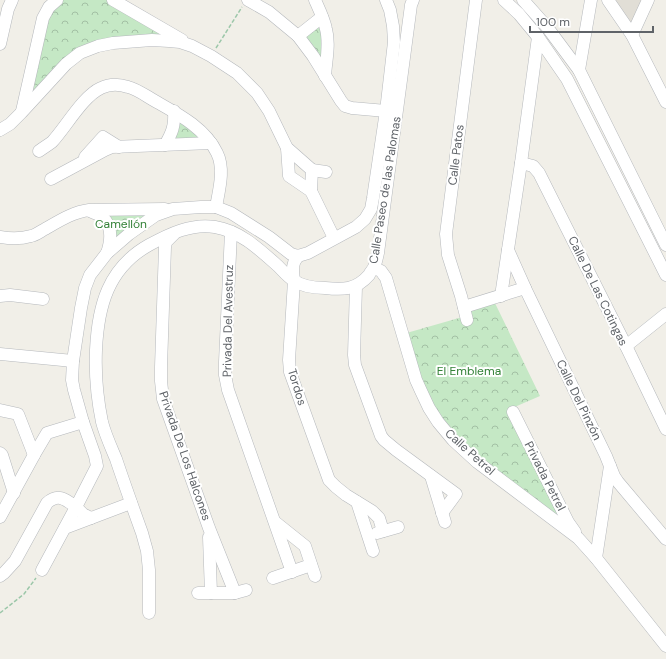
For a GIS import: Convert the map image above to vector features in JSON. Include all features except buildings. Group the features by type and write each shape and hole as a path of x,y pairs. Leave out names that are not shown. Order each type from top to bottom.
{"street":[{"path":"0,44 8,9 12,0"},
{"path":"21,112 43,18 49,7 57,0"},
{"path":"113,0 238,73 257,93 269,111 287,148 309,181 334,238"},
{"path":"314,0 326,30 327,42 325,76"},
{"name":"Calle Paseo de las Palomas","path":"298,256 308,253 356,227 365,219 371,209 386,111 394,42 390,10 386,0"},
{"name":"Calle Paseo de las Palomas","path":"356,286 374,268 378,253 411,5 413,0"},
{"name":"Calle Patos","path":"467,320 448,255 446,234 476,0"},
{"path":"504,0 519,14 538,37 567,79 666,273"},
{"path":"523,0 547,27 579,70 666,244"},
{"path":"579,70 591,0"},
{"path":"608,0 632,35 666,102"},
{"path":"632,35 648,0"},
{"path":"245,3 269,12 298,36 313,56 345,106 386,111"},
{"path":"298,36 322,17"},
{"path":"501,296 522,163 538,37"},
{"path":"0,130 10,124 66,64 80,52 113,43 152,40 175,42 192,46"},
{"path":"39,151 51,143 90,95 101,88 110,85 128,87 174,111 198,129 211,143 217,152 221,169 216,207"},
{"path":"165,145 173,129 174,111"},
{"path":"51,180 79,164 103,137 119,147 211,143"},
{"path":"287,148 289,176 309,181 326,172"},
{"name":"Calle De Las Cotingas","path":"522,163 533,166 539,172 666,429"},
{"path":"0,237 10,239 32,236 68,217 89,210 216,207 230,212 269,237 291,254 298,256"},
{"path":"187,208 193,227"},
{"path":"97,466 72,380 73,361 85,288 90,275 107,253 129,234 156,215 173,209"},
{"path":"89,210 101,216 107,224 110,235 107,253"},
{"path":"149,613 149,570 147,551 132,503 103,424 97,393 95,366 98,321 106,293 119,270 128,260 143,248 157,241 176,232 193,227 208,226 222,229 245,239 256,246 294,281 307,287 341,289 356,286 355,364 381,436 396,450 456,494 443,518 431,476"},
{"name":"Privada De Los Halcones","path":"176,232 166,242 165,247 161,367 162,399 209,528 240,592 198,593"},
{"name":"Privada Del Avestruz","path":"231,232 225,354 228,390 292,572"},
{"path":"143,248 154,250 161,256 164,265"},
{"name":"Calle Del Pinzón","path":"508,250 614,476 666,539"},
{"name":"Tordos","path":"298,256 294,262 289,360 290,372 329,480 346,495 372,511 379,518 383,531"},
{"name":"Calle Petrel","path":"374,268 381,271 386,278 416,380 429,408 438,422 453,440 477,462 578,538 596,558"},
{"path":"464,307 526,288"},
{"path":"0,296 10,295 43,299"},
{"path":"626,346 666,314"},
{"path":"0,354 73,361"},
{"path":"76,397 80,400 88,400 97,393"},
{"path":"0,410 18,414 34,455"},
{"name":"Privada Petrel","path":"513,412 568,522 578,538"},
{"path":"0,517 47,433 83,422"},
{"path":"0,453 2,455 14,492"},
{"path":"42,570 97,466 106,461 112,461 118,464"},
{"path":"610,466 596,558 666,646"},
{"path":"0,576 15,561 47,503 52,499 62,498 76,507 83,514 91,518"},
{"path":"357,502 373,551"},
{"path":"64,528 132,503"},
{"path":"273,578 292,572 313,571 304,546 275,522"},
{"path":"368,536 398,527"},
{"name":"Privada De Los Halcones","path":"209,528 211,593"}],"path":[{"path":"211,56 245,3"},
{"path":"0,613 24,594 42,570"}],"shaded area":[{"path":"608,0 648,0 632,35"}],"green space":[{"path":"57,0 113,0 180,42 89,49 21,113 43,18"},
{"path":"322,17 325,76 298,36"},
{"path":"174,111 211,143 165,145"},
{"name":"Camellón","path":"173,209 110,242 101,216"},
{"name":"El Emblema","path":"493,299 540,396 510,409 568,522 544,513 438,422 403,334 466,316 464,307"}]}
